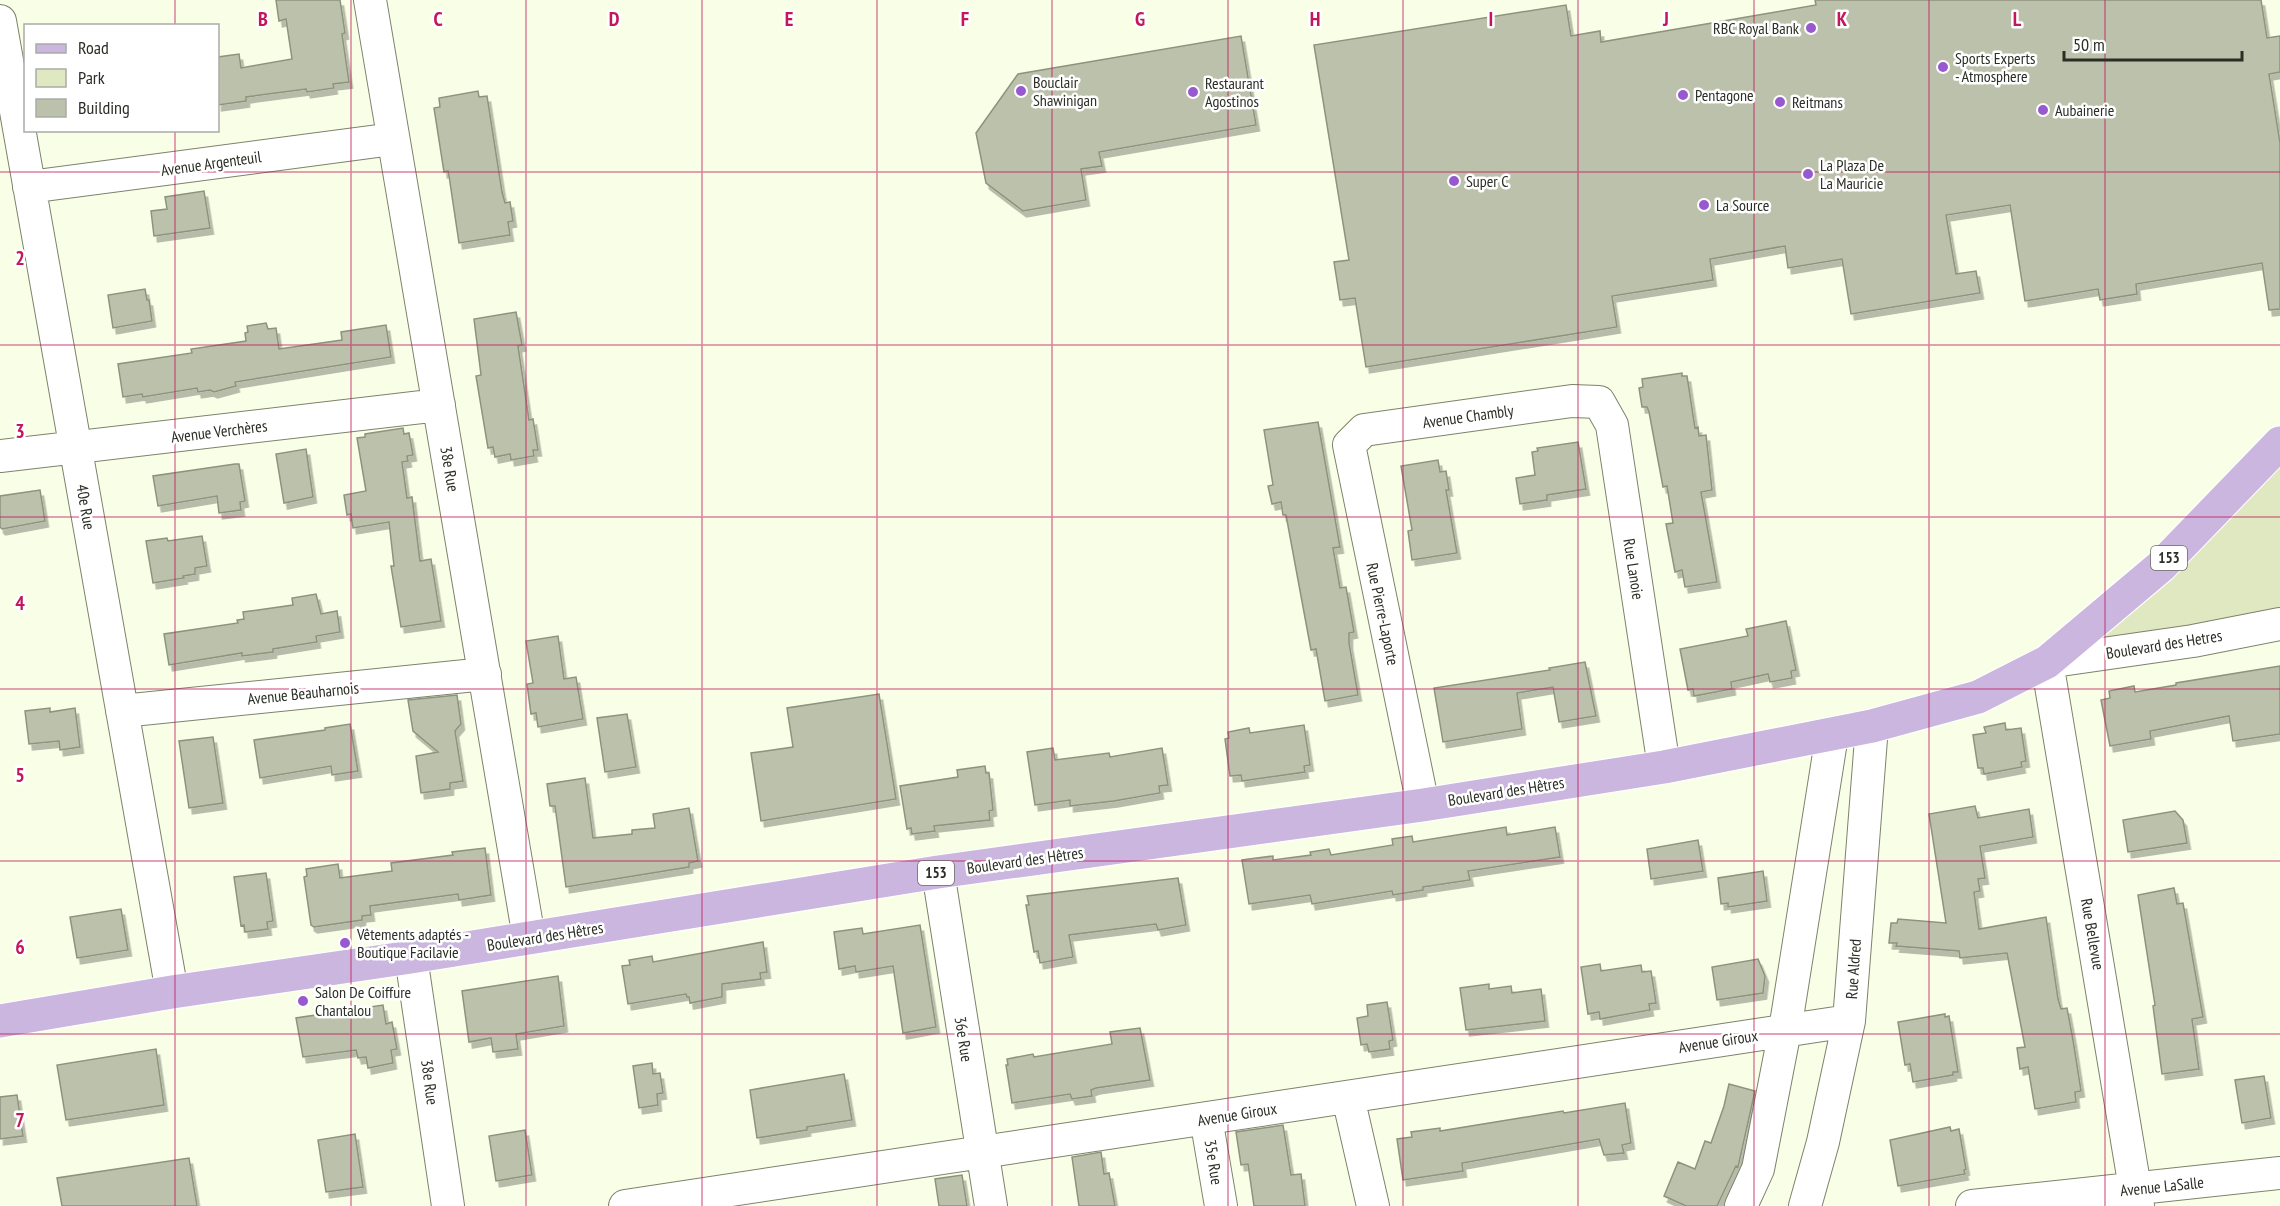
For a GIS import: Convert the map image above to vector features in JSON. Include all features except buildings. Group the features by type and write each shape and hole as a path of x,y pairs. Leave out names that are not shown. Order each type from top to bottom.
{"main road":[{"name":"153","path":"1872,726 1978,697 2047,662 2161,566 2280,443"},
{"name":"Boulevard des Hêtres","path":"0,1021 938,872 1423,805 1664,766 1872,726"}],"street":[{"name":"38e Rue","path":"370,0 530,938"},
{"name":"40e Rue","path":"0,21 172,992"},
{"name":"Avenue Argenteuil","path":"29,187 393,139"},
{"name":"Avenue Chambly","path":"1364,430 1572,401"},
{"name":"Rue Lanoie","path":"1572,401 1599,402 1612,425 1664,766"},
{"name":"Avenue Verchères","path":"0,456 439,405"},
{"name":"Rue Pierre-Laporte","path":"1364,430 1349,445 1423,805"},
{"name":"Boulevard des Hetres","path":"2047,662 2193,641 2280,624"},
{"name":"Rue Bellevue","path":"2047,662 2137,1197"},
{"name":"Avenue Beauharnois","path":"122,711 484,674"},
{"name":"Rue Aldred","path":"1805,1206 1823,1142 1849,1021 1872,726"},
{"path":"1741,1206 1758,1169 1785,1030 1832,735"},
{"name":"36e Rue","path":"938,872 991,1206"},
{"name":"38e Rue","path":"411,957 448,1206"},
{"name":"Avenue Giroux","path":"625,1206 1849,1021"},
{"path":"1348,1097 1373,1206"},
{"name":"35e Rue","path":"1206,1118 1221,1206"},
{"name":"Avenue LaSalle","path":"1972,1206 2137,1197 2280,1173"}],"green space":[{"path":"2280,443 2280,622 2047,662"}],"place":[{"name":"RBC Royal Bank","path":"1811,28"},
{"name":"Sports Experts - Atmosphere","path":"1943,67"},
{"name":"Bouclair Shawinigan","path":"1021,91"},
{"name":"Restaurant Agostinos","path":"1193,92"},
{"name":"Pentagone","path":"1683,95"},
{"name":"Reitmans","path":"1780,102"},
{"name":"Aubainerie","path":"2043,110"},
{"name":"La Plaza De La Mauricie","path":"1808,174"},
{"name":"Super C","path":"1454,181"},
{"name":"La Source","path":"1704,205"},
{"name":"Vêtements adaptés - Boutique Facilavie","path":"345,943"},
{"name":"Salon De Coiffure Chantalou","path":"303,1001"}]}
